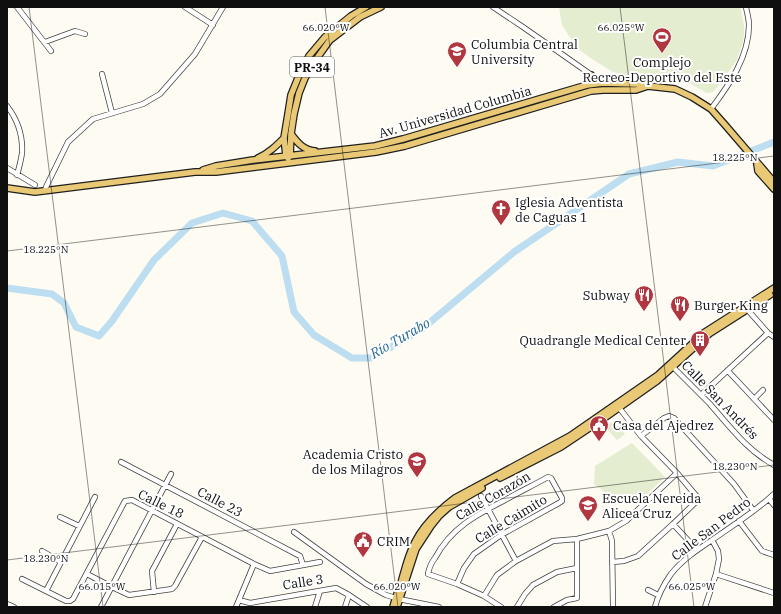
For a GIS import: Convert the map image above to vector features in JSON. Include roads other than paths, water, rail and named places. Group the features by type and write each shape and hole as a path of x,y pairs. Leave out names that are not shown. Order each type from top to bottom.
{"main road":[{"name":"PR-34","path":"288,157 284,138 291,95 300,73 309,56 325,37 351,16 366,7"},
{"name":"PR-34","path":"288,157 294,114 299,93 305,78 315,61 330,40 360,17 381,7"},
{"path":"587,85 591,79 591,75"},
{"path":"555,102 565,96 596,88 603,83 609,86 621,87 628,90"},
{"name":"Av. Universidad Columbia","path":"195,172 216,166 253,160 375,146 587,85 603,83 637,84 675,89 692,97 711,109 774,182"},
{"name":"Av. Universidad Columbia","path":"7,188 35,192 195,172 216,172 376,152 405,146 591,91 636,90 648,86"},
{"path":"503,110 505,116"},
{"path":"291,134 301,146 311,151 321,152"},
{"path":"253,160 275,148 284,138"},
{"path":"240,169 244,166 279,161 288,157 299,159 333,155 348,156"},
{"name":"Av. Universidad Columbia","path":"756,162 758,171 774,189"},
{"path":"393,607 398,598 416,549 431,526 452,503 551,449 573,439 618,406 657,381 672,365 709,334 774,288"},
{"path":"747,308 774,293"},
{"path":"397,607 398,598"}],"street":[{"path":"17,7 51,51"},
{"path":"185,7 213,25"},
{"path":"45,190 68,142 93,119 143,104 160,94 195,54 223,7"},
{"path":"494,7 603,83"},
{"path":"711,109 732,78 744,51 749,27 746,8"},
{"path":"45,42 74,31 85,34"},
{"path":"102,74 112,113"},
{"path":"7,106 9,112 13,114 21,136 22,154 17,175"},
{"path":"7,168 36,185"},
{"path":"747,308 768,333 774,337"},
{"path":"702,395 768,333"},
{"name":"Calle San Andrés","path":"672,365 702,395 748,446 764,460 774,465"},
{"path":"728,370 774,420"},
{"path":"754,399 763,390"},
{"path":"612,562 624,561 638,556 698,499 677,473 641,436 618,406"},
{"path":"641,436 664,418 669,416 674,418 734,484 753,510"},
{"name":"Calle 23","path":"122,462 300,556 303,565"},
{"path":"484,596 497,576 516,560 553,541 577,539 609,531 626,521 677,473"},
{"path":"101,607 171,474"},
{"name":"Calle Caimito","path":"457,584 464,568 474,554 502,535 562,500 551,478 548,477 546,479"},
{"name":"Calle Corazón","path":"457,584 428,574 428,569 440,547 466,522 546,479"},
{"name":"Calle San Pedro","path":"654,607 658,595 671,574 681,563 774,494"},
{"path":"481,496 516,560"},
{"path":"46,591 95,497"},
{"path":"769,499 774,505"},
{"name":"Calle 18","path":"22,579 66,601 73,599 125,501 132,500 270,571 320,562"},
{"path":"60,517 79,526"},
{"path":"739,521 762,551 774,555"},
{"path":"154,592 152,571 177,524"},
{"path":"673,524 697,550"},
{"path":"609,531 612,541 613,607"},
{"path":"294,532 379,592 398,598 439,607"},
{"path":"87,574 129,595 172,589 202,537"},
{"path":"554,607 567,600 577,598 577,539"},
{"path":"705,607 716,574 719,559 718,551 712,540"},
{"path":"42,551 60,562"},
{"path":"236,607 254,564"},
{"path":"517,607 533,585 557,572 577,568"},
{"path":"716,574 774,593"},
{"path":"457,584 484,596 501,607"},
{"name":"Calle 3","path":"239,600 250,603 336,588 367,607"},
{"path":"648,590 658,595"},
{"path":"315,607 320,591"},
{"path":"345,607 349,595"},
{"path":"7,604 14,607"}],"waterway":[{"name":"Río Turabo","path":"7,288 52,294 64,303 76,327 99,336 112,321 154,260 192,223 223,213 252,221 282,256 294,312 314,335 352,358 372,358 422,329 514,252 629,174 678,162 713,166 774,142"}],"place":[{"name":"Complejo Recreo-Deportivo del Este","path":"662,54"},
{"name":"Columbia Central University","path":"457,68"},
{"name":"Iglesia Adventista de Caguas 1","path":"501,226"},
{"name":"Subway","path":"644,312"},
{"name":"Burger King","path":"680,322"},
{"name":"Quadrangle Medical Center","path":"700,357"},
{"name":"Casa del Ajedrez","path":"599,442"},
{"name":"Academia Cristo de los Milagros","path":"417,478"},
{"name":"Escuela Nereida Alicea Cruz","path":"588,522"},
{"name":"CRIM","path":"363,558"}]}
